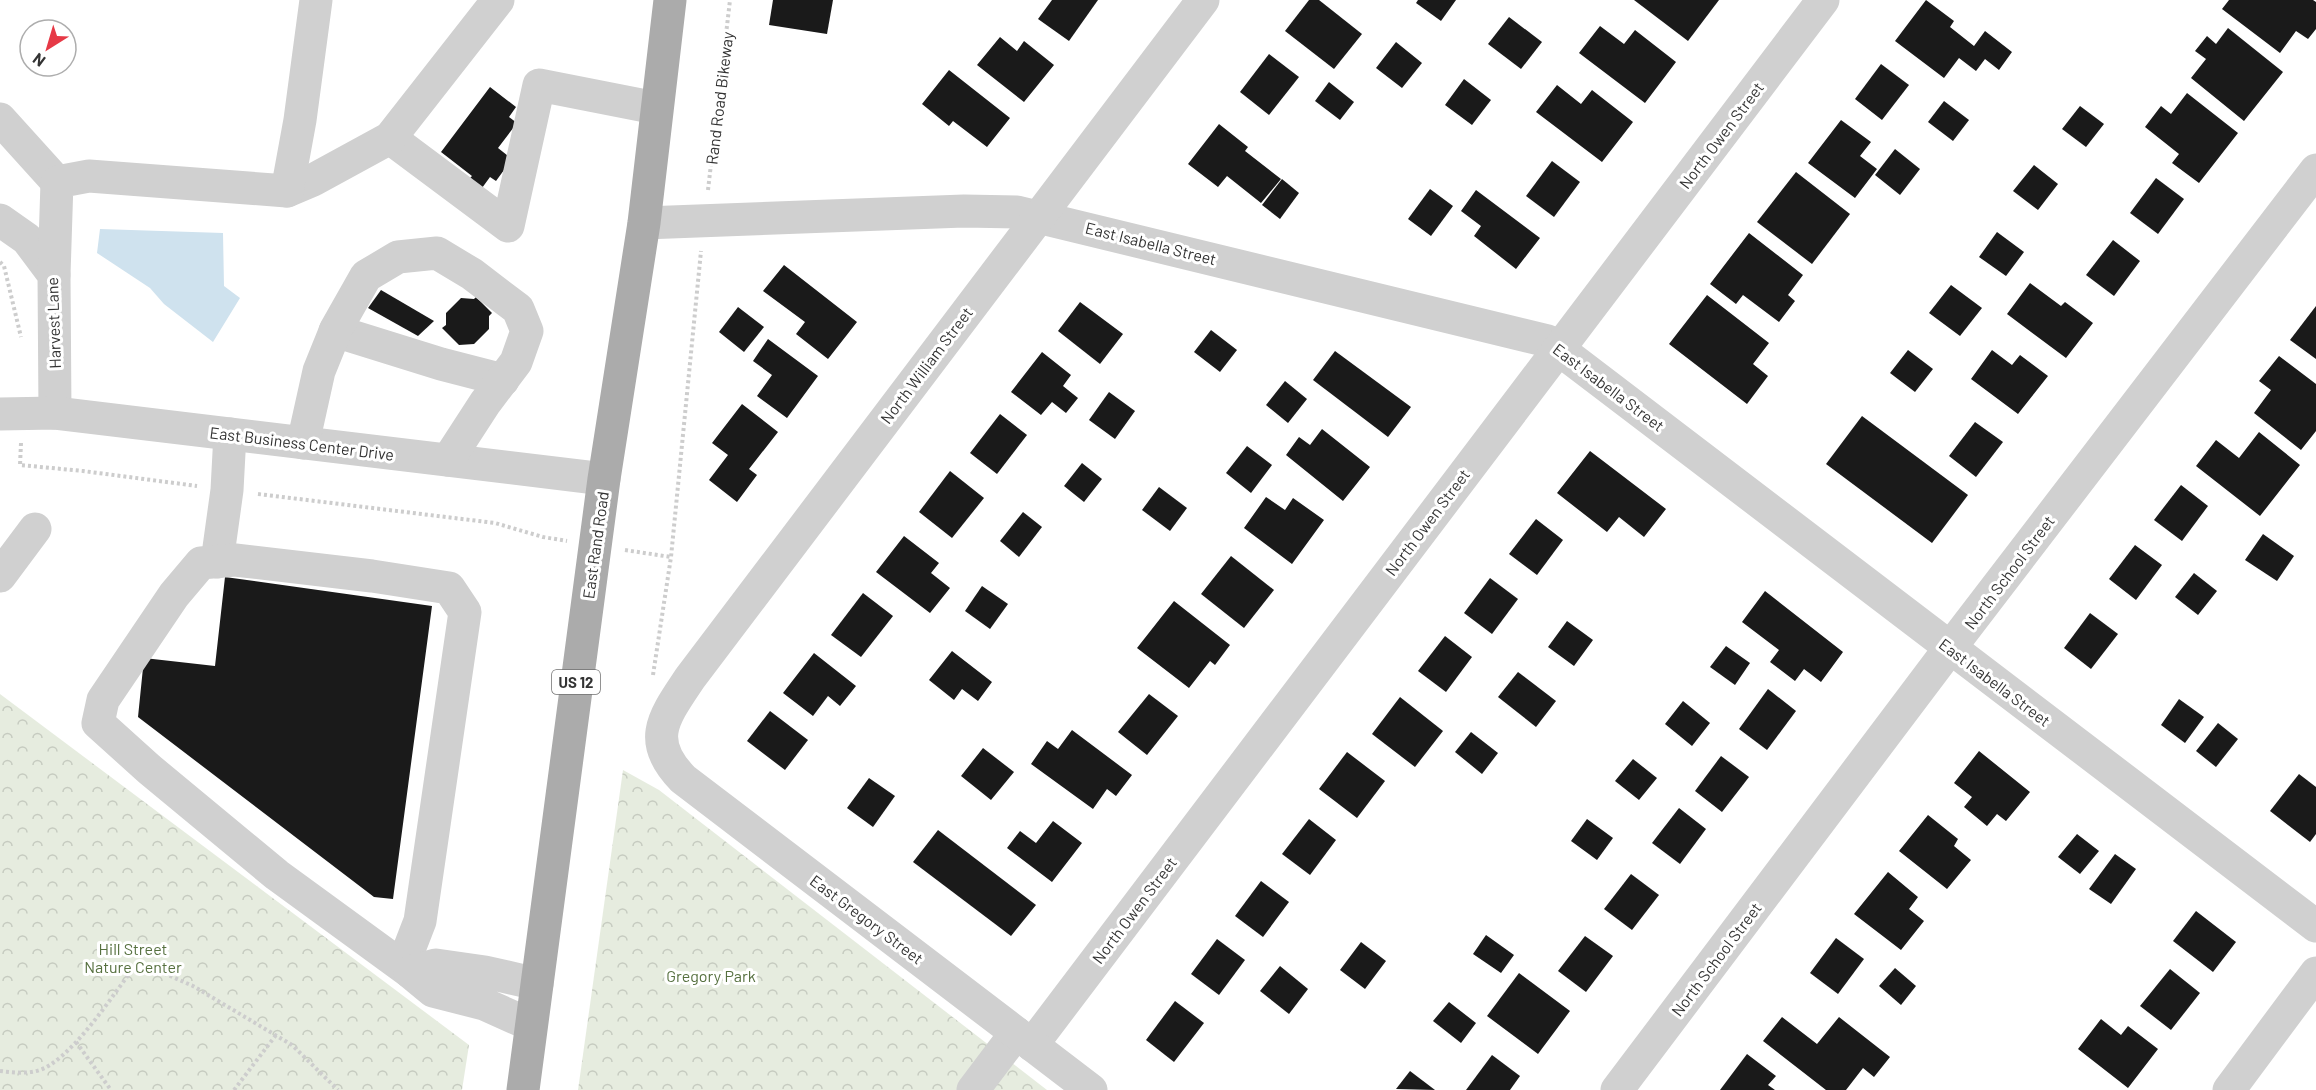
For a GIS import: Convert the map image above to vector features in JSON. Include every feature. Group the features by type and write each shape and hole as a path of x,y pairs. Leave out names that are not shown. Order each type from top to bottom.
{"main road":[{"name":"East Rand Road","path":"523,1090 604,479 644,223 670,0"}],"street":[{"path":"287,191 300,120 316,0"},
{"path":"57,182 89,176 287,191 313,180 390,138 498,0"},
{"name":"North William Street","path":"666,721 690,678 1203,0"},
{"name":"North Owen Street","path":"973,1090 1024,1039 1561,349 1823,0"},
{"path":"390,138 508,226 539,85 657,108"},
{"path":"0,119 57,182 54,275"},
{"name":"North School Street","path":"1617,1090 1950,648 2316,170"},
{"name":"East Isabella Street","path":"644,223 973,211 1000,211 1039,216 1539,338 1561,349 2316,926"},
{"name":"Harvest Lane","path":"0,219 27,239 54,275 55,412"},
{"path":"303,443 319,370 335,332 366,276 398,257 437,253 472,274 518,309 527,331 516,362 448,460"},
{"path":"335,332 502,380"},
{"name":"East Business Center Drive","path":"0,414 55,412 604,479"},
{"path":"217,562 227,490 230,434"},
{"path":"0,576 35,529"},
{"path":"407,969 420,921 465,612 449,588 372,576 235,560 201,563 174,595 103,700 98,723 149,769 277,875 407,969 433,991 484,1004 531,1025"},
{"name":"East Gregory Street","path":"666,721 661,747 667,759 683,779 1091,1090"},
{"path":"407,969 436,965 485,972 537,984"},
{"path":"2229,1090 2316,973"}],"path":[{"name":"Rand Road Bikeway","path":"707,196 730,0"},
{"path":"666,721 651,688 671,557 701,246"},
{"path":"0,262 4,266 22,343"},
{"path":"20,465 495,523 543,537"},
{"path":"0,1071 22,1074 49,1066 76,1042 138,962 193,986 292,1045 338,1090"},
{"path":"234,1090 276,1035"},
{"path":"76,1042 111,1090"}],"green space":[{"name":"Hill Street Nature Center","path":"0,694 469,1045 462,1090 0,1090"},
{"name":"Gregory Park","path":"623,770 659,790 1047,1090 578,1090"}],"water":[{"path":"100,229 223,233 224,286 240,298 213,342 164,304 150,288 97,253"}],"building":[{"path":"773,0 833,0 827,34 769,25"},
{"path":"1052,0 1098,0 1069,41 1038,19"},
{"path":"1309,0 1319,0 1362,34 1334,69 1285,31"},
{"path":"1418,0 1456,0 1441,21 1416,3"},
{"path":"1634,0 1719,0 1688,41"},
{"path":"1926,0 1954,21 1950,27 1974,46 1985,31 2012,52 1999,70 1985,59 1976,71 1959,58 1944,78 1895,41"},
{"path":"2229,0 2313,0 2316,2 2316,29 2308,39 2296,31 2280,53 2222,9"},
{"path":"1509,17 1542,42 1521,69 1488,44"},
{"path":"1600,26 1624,44 1635,30 1676,62 1645,103 1579,53"},
{"path":"2228,28 2283,72 2244,121 2191,78 2206,59 2195,51 2207,36 2216,44"},
{"path":"1000,37 1017,51 1024,41 1054,65 1024,102 977,65"},
{"path":"1396,42 1422,63 1402,88 1376,68"},
{"path":"1269,54 1299,77 1269,115 1240,92"},
{"path":"1881,64 1909,85 1882,120 1855,99"},
{"path":"949,70 1010,118 987,147 953,121 949,126 922,104"},
{"path":"1464,79 1491,100 1472,125 1445,105"},
{"path":"1329,82 1354,102 1340,120 1315,101"},
{"path":"1557,85 1581,104 1592,90 1633,122 1602,162 1536,112"},
{"path":"490,87 516,107 509,117 517,123 498,148 512,159 496,181 490,177 482,188 469,179 472,176 441,152"},
{"path":"2187,93 2238,133 2199,183 2172,163 2179,154 2145,127 2161,106 2171,114"},
{"path":"1944,101 1969,120 1953,141 1928,122"},
{"path":"2080,106 2104,124 2086,147 2062,129"},
{"path":"1841,120 1871,142 1860,156 1877,169 1855,198 1808,163"},
{"path":"1219,124 1248,147 1245,151 1281,179 1261,203 1227,176 1218,187 1188,164"},
{"path":"1895,149 1920,169 1900,195 1875,175"},
{"path":"1552,161 1580,182 1554,217 1526,196"},
{"path":"2034,165 2058,184 2038,210 2013,191"},
{"path":"1796,172 1850,214 1812,264 1757,222"},
{"path":"2156,178 2184,199 2158,234 2130,213"},
{"path":"1282,179 1299,193 1280,219 1262,205"},
{"path":"1430,189 1453,206 1431,236 1408,219"},
{"path":"1476,190 1540,238 1516,269 1474,236 1481,226 1461,211"},
{"path":"1997,232 2024,252 2006,276 1979,257"},
{"path":"1749,233 1803,275 1788,295 1795,301 1779,322 1743,295 1736,304 1710,284"},
{"path":"2113,240 2140,261 2114,296 2086,275"},
{"path":"784,265 857,322 828,359 796,334 805,322 763,291"},
{"path":"2030,283 2061,306 2065,302 2093,323 2066,358 2007,314"},
{"path":"1951,285 1982,308 1960,336 1929,313"},
{"path":"381,290 434,321 418,336 368,308"},
{"path":"1707,295 1769,343 1753,364 1768,376 1747,404 1669,344"},
{"path":"476,297 492,313 489,316 489,329 474,344 459,345 442,328 446,325 446,313 461,298 474,299"},
{"path":"1080,302 1123,334 1100,364 1058,331"},
{"path":"2316,306 2316,359 2290,340"},
{"path":"738,307 764,327 744,352 719,332"},
{"path":"1211,330 1237,350 1220,372 1194,352"},
{"path":"768,339 818,376 787,418 757,396 772,375 753,361"},
{"path":"1908,350 1933,369 1915,392 1890,373"},
{"path":"1992,350 2012,365 2020,355 2048,376 2018,414 1971,379"},
{"path":"1335,351 1411,407 1388,437 1313,380"},
{"path":"1042,352 1071,375 1063,386 1078,398 1066,413 1052,402 1041,415 1011,392"},
{"path":"2279,356 2316,384 2316,431 2301,450 2254,413 2271,390 2259,381"},
{"path":"1285,381 1307,399 1288,423 1266,405"},
{"path":"1109,392 1135,411 1115,439 1089,420"},
{"path":"742,404 778,432 749,469 757,475 737,502 709,480 728,455 712,443"},
{"path":"1000,414 1027,435 997,474 970,453"},
{"path":"1862,416 1968,495 1932,543 1826,464"},
{"path":"1975,422 2003,442 1976,477 1949,456"},
{"path":"1322,429 1370,467 1343,501 1286,455 1299,437 1310,445"},
{"path":"2259,432 2300,465 2260,516 2196,466 2216,440 2239,458"},
{"path":"1247,446 1272,465 1251,493 1226,473"},
{"path":"1590,451 1666,509 1644,537 1619,517 1607,532 1557,493"},
{"path":"1082,463 1102,479 1084,502 1064,486"},
{"path":"950,471 984,498 952,538 919,512"},
{"path":"2181,485 2208,506 2182,541 2154,520"},
{"path":"1159,487 1187,508 1170,531 1142,510"},
{"path":"1266,497 1285,510 1293,498 1324,520 1292,564 1244,528"},
{"path":"1023,512 1042,527 1019,557 1000,541"},
{"path":"1536,519 1563,540 1537,575 1509,554"},
{"path":"2263,534 2294,556 2277,581 2245,560"},
{"path":"904,536 939,563 931,573 950,588 930,613 876,572"},
{"path":"2135,545 2162,565 2136,600 2109,579"},
{"path":"1231,556 1274,590 1244,628 1201,594"},
{"path":"2194,573 2217,591 2198,615 2175,597"},
{"path":"225,577 432,606 393,899 374,897 138,717 144,658 215,666"},
{"path":"1490,578 1518,599 1492,634 1464,613"},
{"path":"982,586 1008,604 990,629 965,611"},
{"path":"1765,591 1843,652 1821,682 1804,669 1795,681 1770,662 1779,650 1742,622"},
{"path":"863,593 893,616 861,657 831,635"},
{"path":"1174,601 1230,645 1215,665 1210,661 1189,688 1137,648"},
{"path":"2090,613 2118,634 2091,669 2064,648"},
{"path":"1567,621 1593,640 1574,666 1548,647"},
{"path":"1445,636 1472,657 1446,692 1418,671"},
{"path":"1726,646 1750,663 1735,685 1710,667"},
{"path":"952,651 992,682 978,701 962,689 954,700 929,680"},
{"path":"814,653 856,686 840,706 828,696 813,716 783,693"},
{"path":"1518,672 1556,701 1536,727 1498,697"},
{"path":"1768,689 1796,711 1767,750 1739,729"},
{"path":"1149,694 1178,716 1147,755 1118,732"},
{"path":"1400,697 1443,731 1415,767 1372,734"},
{"path":"2179,699 2204,717 2185,743 2161,725"},
{"path":"1683,701 1710,723 1692,746 1665,724"},
{"path":"770,711 808,740 785,770 747,741"},
{"path":"2218,723 2238,739 2216,767 2196,751"},
{"path":"1072,730 1132,775 1116,796 1107,789 1093,809 1031,764 1047,741 1058,749"},
{"path":"1471,732 1498,753 1482,774 1455,752"},
{"path":"983,748 1014,772 991,800 961,776"},
{"path":"1979,751 2030,792 2006,821 1997,814 1987,826 1964,807 1972,797 1954,783"},
{"path":"1347,752 1385,781 1357,818 1319,789"},
{"path":"1721,756 1749,777 1722,812 1695,791"},
{"path":"1633,759 1657,778 1639,800 1615,781"},
{"path":"2299,774 2316,787 2316,834 2310,842 2270,811"},
{"path":"869,778 895,796 873,827 847,808"},
{"path":"1679,808 1706,829 1680,864 1652,843"},
{"path":"1928,815 1958,839 1954,846 1971,860 1947,889 1899,851"},
{"path":"1309,819 1336,840 1310,875 1282,854"},
{"path":"1587,819 1613,838 1597,860 1571,841"},
{"path":"1053,821 1082,843 1052,882 1007,848 1020,831 1036,843"},
{"path":"938,830 1036,905 1011,936 913,862"},
{"path":"2077,834 2099,851 2080,874 2058,857"},
{"path":"2115,854 2136,869 2111,904 2089,889"},
{"path":"1888,872 1918,897 1909,909 1924,921 1901,950 1854,914"},
{"path":"1631,874 1659,895 1632,930 1604,909"},
{"path":"1261,881 1289,902 1263,937 1235,916"},
{"path":"2196,911 2236,942 2213,972 2173,941"},
{"path":"1486,935 1514,955 1501,973 1473,954"},
{"path":"1585,936 1613,956 1586,992 1558,971"},
{"path":"1836,938 1864,959 1838,994 1810,973"},
{"path":"1217,939 1245,960 1219,995 1191,974"},
{"path":"1361,942 1386,961 1365,989 1340,970"},
{"path":"1280,966 1308,989 1289,1014 1260,991"},
{"path":"1895,968 1916,986 1901,1005 1879,986"},
{"path":"2170,969 2200,993 2171,1030 2140,1006"},
{"path":"1519,973 1570,1011 1538,1054 1487,1016"},
{"path":"1175,1001 1204,1023 1174,1062 1146,1040"},
{"path":"1449,1002 1476,1023 1461,1043 1433,1021"},
{"path":"1782,1017 1817,1044 1839,1017 1890,1057 1874,1077 1863,1068 1846,1090 1826,1090 1763,1041"},
{"path":"2101,1019 2121,1035 2128,1026 2158,1049 2128,1088 2078,1049"},
{"path":"1747,1054 1776,1076 1768,1085 1775,1090 1720,1090"},
{"path":"1492,1055 1520,1076 1510,1090 1466,1090"},
{"path":"1410,1071 1435,1090 1396,1089"}]}
